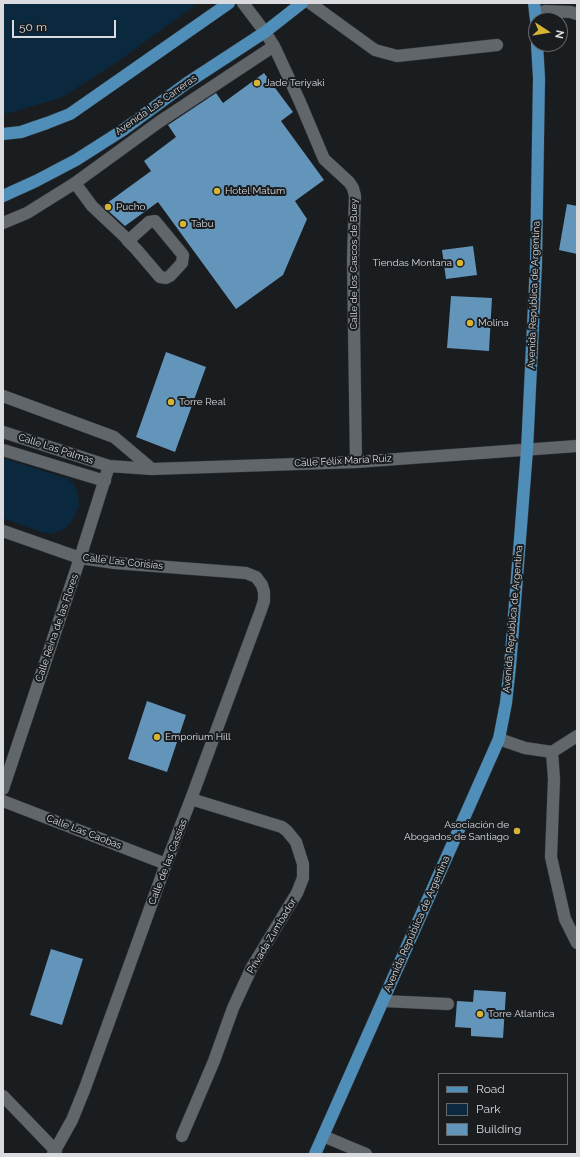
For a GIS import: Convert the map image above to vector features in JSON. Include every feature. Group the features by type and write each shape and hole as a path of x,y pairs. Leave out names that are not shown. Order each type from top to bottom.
{"main road":[{"path":"3,134 21,132 70,114 229,3"},
{"name":"Avenida Las Carreras","path":"3,196 76,160 123,130 187,83 265,32 302,3"},
{"name":"Avenida República de Argentina","path":"315,1154 499,739 506,703 510,666 527,450 536,256 538,52"}],"street":[{"name":"Calle de los Cascos de Buey","path":"243,3 274,46 324,158 349,182 353,188 355,196 353,267 356,462"},
{"path":"310,3 374,50 397,56 497,45"},
{"path":"535,12 571,12 577,14"},
{"path":"3,223 27,213 75,183 160,122 274,46"},
{"path":"75,183 92,206 128,241 160,277 166,278 170,276 182,263 183,255 155,221 149,222 128,241"},
{"path":"3,396 114,437 152,469"},
{"name":"Calle Las Palmas","path":"3,432 109,466"},
{"name":"Calle Félix María Ruiz","path":"109,466 152,469 356,462 577,446"},
{"name":"Calle Las Palmas","path":"3,450 106,481"},
{"name":"Calle Reina de las Flores","path":"3,789 106,481 109,466"},
{"name":"Calle Las Corisias","path":"3,531 80,558 115,563 246,573"},
{"name":"Calle de las Cassias","path":"54,1152 72,1120 85,1088 166,864 264,601 262,585 256,577 246,573"},
{"path":"499,739 525,748 552,752 577,736"},
{"path":"552,752 554,779 551,857 565,919 577,943"},
{"name":"Privada Zumbador","path":"182,1136 214,1061 233,1008 252,967 298,893 303,878 304,864 296,842 288,831 282,827 191,799"},
{"name":"Calle Las Caobas","path":"3,801 166,864"},
{"path":"383,1001 448,1004"},
{"path":"3,1096 54,1152"},
{"path":"323,1136 349,1150 366,1154"}],"green space":[{"path":"3,3 198,3 120,60 63,97 3,114"},
{"path":"3,458 68,479 75,485 79,505 75,516 69,525 61,531 51,534 41,532 3,518"}],"building":[{"name":"Hotel Matum","path":"264,73 293,112 281,121 324,180 295,201 307,219 283,275 236,309 158,202 125,226 103,206 151,171 144,161 176,137 168,125 216,93 223,103"},
{"path":"567,204 577,206 577,254 559,250"},
{"name":"Tiendas Montana","path":"473,246 477,275 446,279 442,250"},
{"name":"Molina","path":"451,296 492,298 489,351 447,348"},
{"name":"Torre Real","path":"166,352 206,367 175,452 136,437"},
{"name":"Emporium Hill","path":"147,701 186,715 167,772 128,759"},
{"path":"51,949 83,959 62,1025 30,1015"},
{"name":"Torre Atlantica","path":"474,990 506,992 503,1038 471,1036 471,1028 455,1027 457,1001 473,1002"}],"place":[{"name":"Jade Teriyaki","path":"257,83"},
{"name":"Hotel Matum","path":"217,191"},
{"name":"Pucho","path":"108,207"},
{"name":"Tabu","path":"183,224"},
{"name":"Tiendas Montana","path":"460,263"},
{"name":"Molina","path":"470,323"},
{"name":"Torre Real","path":"171,402"},
{"name":"Emporium Hill","path":"157,737"},
{"name":"Asociación de Abogados de Santiago","path":"517,831"},
{"name":"Torre Atlantica","path":"480,1014"}]}
